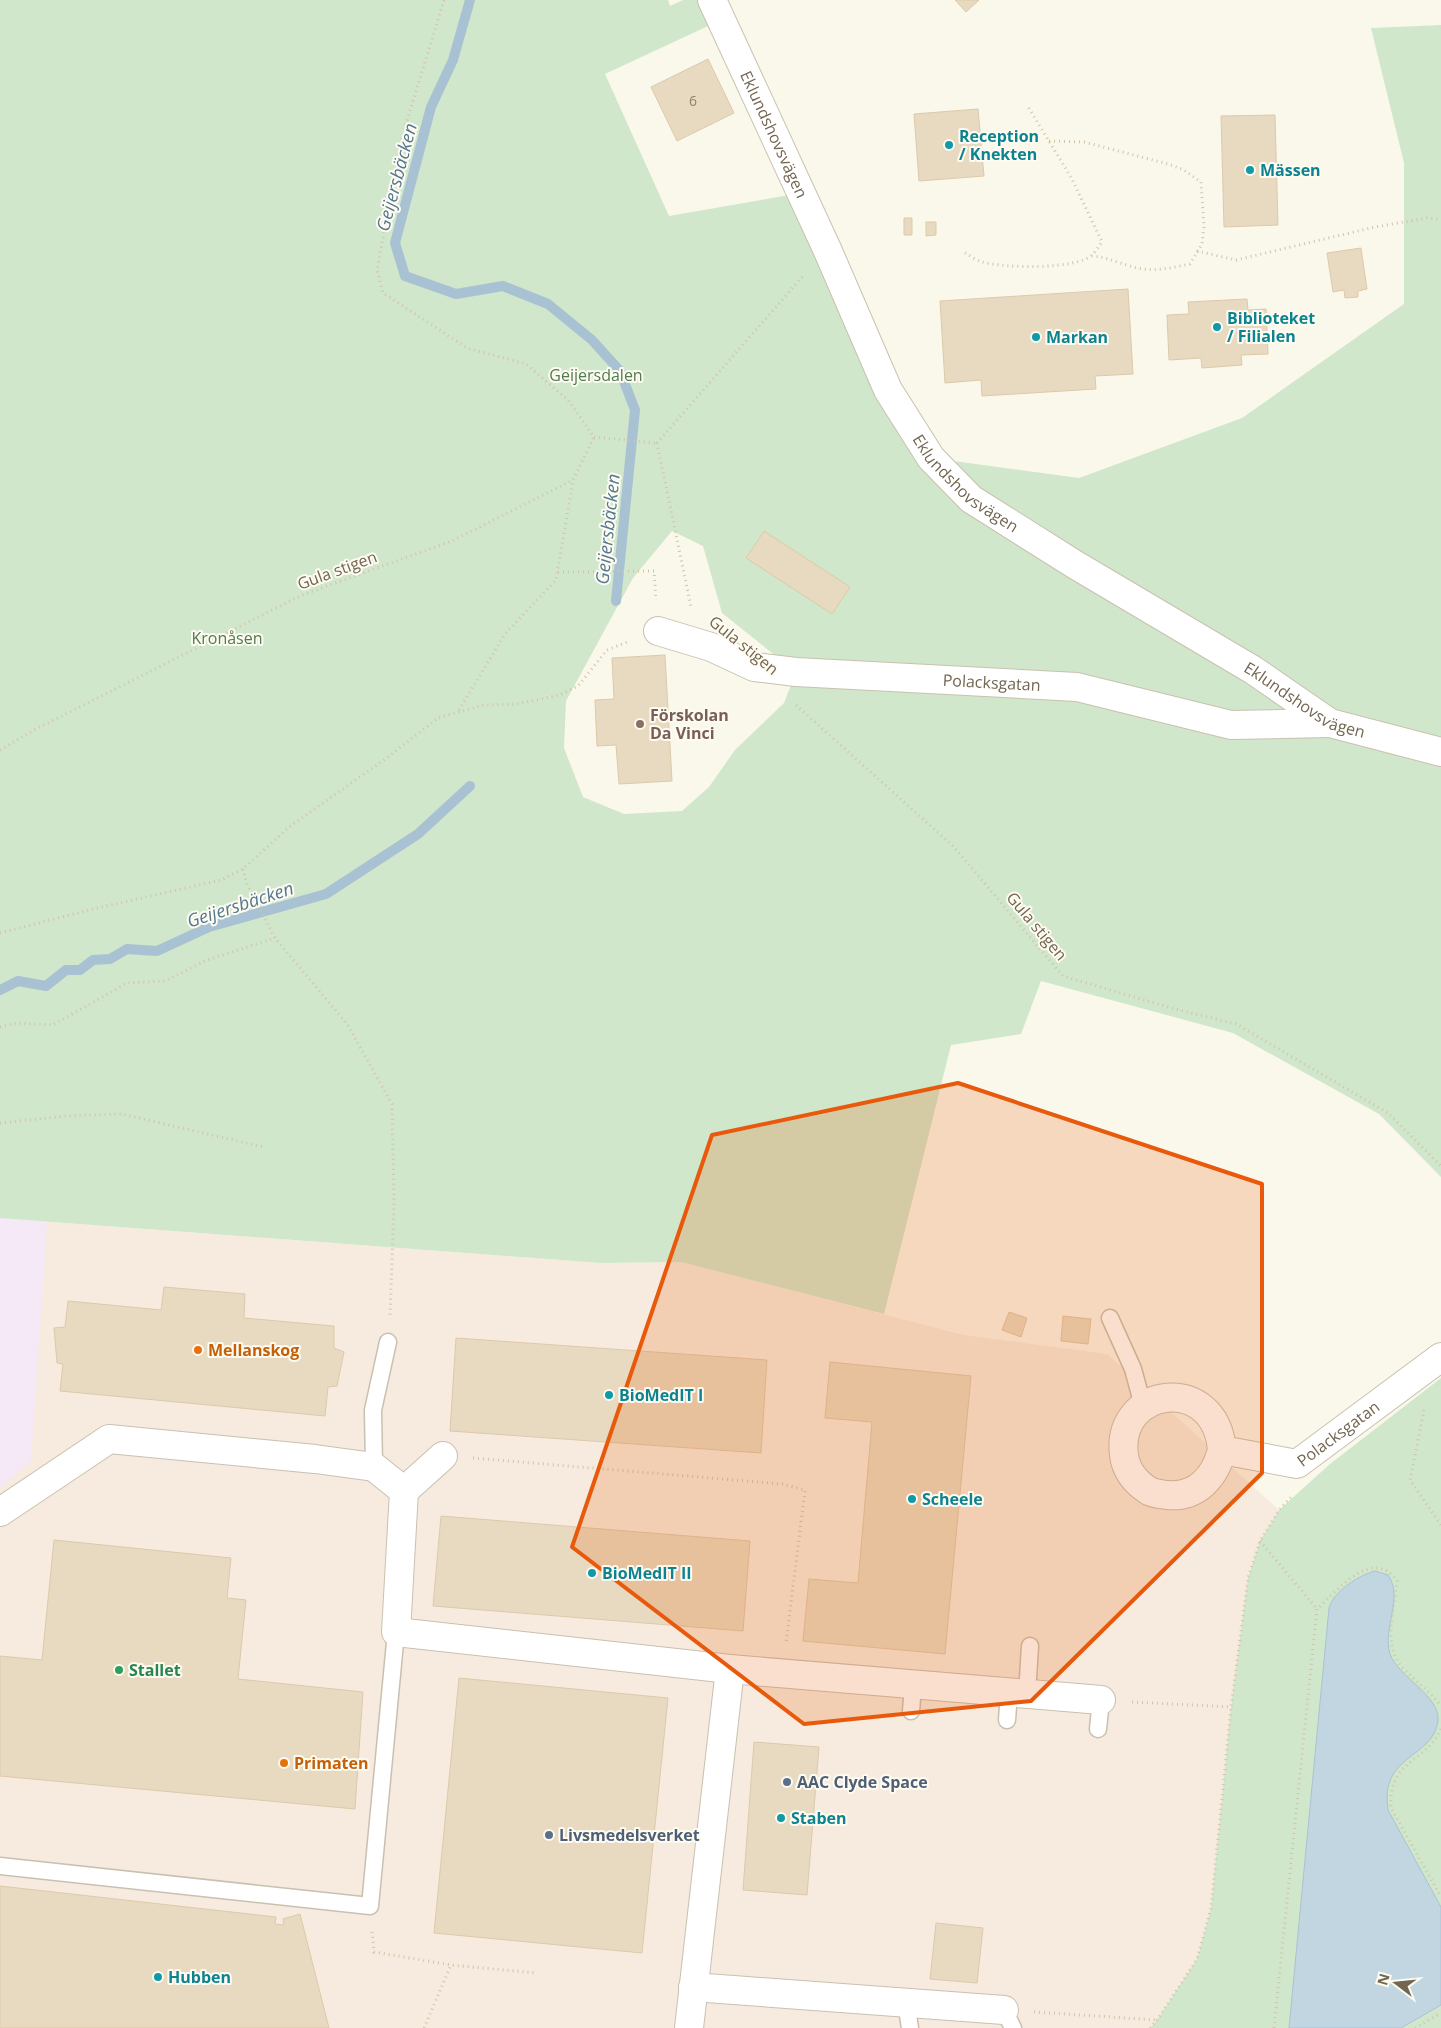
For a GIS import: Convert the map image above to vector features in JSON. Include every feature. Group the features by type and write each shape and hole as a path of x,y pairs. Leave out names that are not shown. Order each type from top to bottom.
{"street":[{"name":"Eklundshovsvägen","path":"712,0 827,249 888,390 931,458 971,499 1074,564 1253,670 1330,723 1441,752"},
{"name":"Polacksgatan","path":"658,631 711,647 754,667 796,672 1077,687 1231,724 1330,723"},
{"name":"Polacksgatan","path":"1222,1450 1297,1464 1441,1357"},
{"path":"1176,1396 1193,1401 1207,1410 1221,1432 1222,1450 1218,1467 1202,1487 1180,1496 1153,1493 1140,1486 1125,1463 1122,1443 1130,1420 1143,1406 1154,1400 1176,1396"},
{"path":"0,1512 109,1439 315,1459 374,1467 404,1491"},
{"path":"443,1456 404,1491 396,1632 780,1673 912,1698 1018,1693 1101,1700"},
{"path":"689,2028 730,1669"},
{"path":"693,1987 908,2015 1008,2019"}],"lane":[{"path":"1110,1318 1133,1369 1143,1406"},
{"path":"374,1467 372,1410 388,1342"},
{"path":"0,1866 370,1906 396,1632"},
{"path":"1007,1720 1018,1693 1030,1646"},
{"path":"1098,1729 1101,1700"}],"path":[{"path":"444,0 401,140 377,270 383,293 467,348 526,364 568,400 594,437 657,443"},
{"path":"1027,105 1072,179 1102,242 1092,256"},
{"path":"964,253 981,262 1024,266 1073,263 1092,256 1105,256 1132,267 1159,270 1190,264 1202,244 1204,226 1201,182 1184,170 1168,164 1084,142 1049,141"},
{"path":"1197,252 1236,260 1375,227 1427,218 1441,219"},
{"path":"657,443 827,249"},
{"path":"459,710 505,634 556,580 573,480 594,437"},
{"path":"657,443 692,612"},
{"name":"Gula stigen","path":"0,750 34,730 302,595 452,541 573,480"},
{"path":"0,933 92,909 221,880 243,869 289,827 388,757 438,718 459,710 484,704 517,704 560,695 578,686 607,650 658,631 654,571 558,572"},
{"name":"Gula stigen","path":"791,700 954,847 1063,976 1175,1009 1236,1024 1388,1114 1441,1166"},
{"path":"243,869 247,884 275,938 347,1024 392,1104 393,1263 388,1342"},
{"path":"0,1027 17,1023 53,1025 127,983 164,981 207,960 275,938"},
{"path":"0,1123 66,1116 122,1114 263,1147"},
{"path":"1425,1408 1410,1480 1441,1525"},
{"path":"443,1456 782,1484 805,1490 789,1628 780,1673"},
{"path":"1150,2028 1197,1959 1211,1908 1231,1707 1248,1578 1260,1541 1279,1510 1296,1492"},
{"path":"1260,1541 1317,1609"},
{"path":"1274,2028 1317,1609 1359,1572 1381,1566 1392,1573 1397,1581 1391,1636 1393,1650 1400,1666 1441,1706"},
{"path":"1101,1700 1231,1707"},
{"path":"1441,1729 1436,1739 1397,1773 1391,1796 1392,1808 1441,1897"},
{"path":"370,1906 374,1952 451,1965 537,1973"},
{"path":"424,2028 451,1965"},
{"path":"1415,2028 1441,2013"},
{"path":"1008,2019 1157,2020"}],"highlighted area":[{"path":"958,1083 1262,1184 1262,1473 1031,1701 804,1724 572,1547 712,1135"}],"shaded area":[{"path":"0,1218 601,1263 681,1262 963,1335 1107,1354 1279,1510 1260,1541 1231,1707 1211,1908 1197,1959 1150,2028 0,2028"},
{"path":"0,1218 47,1222 31,1461 0,1487"}],"green space":[{"path":"0,0 668,0 670,6 683,0 712,0 721,20 605,74 669,216 801,193 931,458 1079,478 1242,418 1404,304 1404,163 1371,28 1441,25 1441,1177 1379,1114 1233,1033 1041,981 1021,1034 951,1045 884,1314 681,1262 601,1263 0,1218","holes":["672,531 703,546 722,613 796,672 784,703 735,750 709,787 682,811 624,814 583,797 564,748 566,701 633,578"]},
{"path":"1441,1378 1441,2028 1150,2028 1197,1959 1211,1908 1231,1707 1248,1578 1260,1541 1279,1510 1330,1464"}],"water":[{"path":"1375,1571 1388,1575 1394,1593 1388,1644 1390,1654 1401,1671 1433,1703 1437,1712 1438,1721 1434,1733 1427,1743 1399,1767 1391,1778 1387,1792 1388,1810 1441,1907 1441,2005 1401,2028 1289,2028 1329,1608 1331,1602 1341,1590 1362,1576"}],"building":[{"path":"955,0 979,0 966,12"},
{"path":"708,59 734,113 677,141 651,87"},
{"name":"Reception / Knekten","path":"978,109 984,176 919,181 914,114"},
{"name":"Mässen","path":"1275,115 1278,225 1224,227 1221,116"},
{"path":"904,218 912,218 912,235 904,235"},
{"path":"926,222 936,222 936,235 926,236"},
{"path":"1361,248 1367,289 1358,291 1358,297 1345,298 1344,290 1333,292 1327,253"},
{"name":"Markan","path":"1128,289 1133,374 1095,376 1096,389 982,396 981,380 945,383 940,301"},
{"name":"Biblioteket / Filialen","path":"1247,299 1248,310 1266,309 1268,354 1241,355 1242,365 1202,368 1201,358 1169,360 1167,315 1189,314 1188,302"},
{"path":"764,531 850,587 832,614 746,558"},
{"path":"665,655 672,781 619,784 616,745 597,746 595,700 614,699 612,658"},
{"name":"Mellanskog","path":"164,1287 245,1294 244,1318 334,1326 334,1348 344,1352 337,1386 328,1387 325,1416 60,1391 63,1364 57,1363 54,1328 65,1327 68,1301 161,1310"},
{"path":"1009,1312 1027,1318 1021,1337 1002,1330"},
{"path":"1063,1316 1091,1319 1088,1344 1061,1341"},
{"name":"BioMedIT I","path":"456,1338 767,1360 761,1453 450,1431"},
{"name":"Scheele","path":"830,1362 971,1376 945,1654 803,1641 809,1579 858,1583 872,1422 825,1418"},
{"name":"BioMedIT II","path":"441,1516 750,1541 743,1631 433,1606"},
{"name":"Stallet","path":"54,1540 231,1558 227,1598 246,1600 238,1679 363,1692 355,1809 0,1776 0,1656 42,1660"},
{"name":"Livsmedelsverket","path":"459,1678 668,1698 642,1953 434,1933"},
{"name":"Staben","path":"754,1742 819,1747 807,1895 743,1890"},
{"name":"Hubben","path":"0,1886 276,1917 275,1924 284,1925 283,1919 300,1914 329,2028 0,2028"},
{"path":"936,1923 983,1928 977,1983 930,1979"}],"waterway":[{"name":"Geijersbäcken","path":"470,0 453,60 431,107 395,243 405,276 456,294 503,286 548,304 592,340 620,371 635,410 616,601"},
{"name":"Geijersbäcken","path":"0,990 18,981 46,986 66,970 80,970 93,960 110,959 127,949 157,951 209,927 326,894 418,834 470,786"}],"place":[{"name":"Reception / Knekten","path":"949,145"},
{"name":"Mässen","path":"1250,170"},
{"name":"Biblioteket / Filialen","path":"1217,327"},
{"name":"Markan","path":"1036,337"},
{"name":"Förskolan Da Vinci","path":"640,724"},
{"name":"Mellanskog","path":"198,1350"},
{"name":"BioMedIT I","path":"609,1395"},
{"name":"Scheele","path":"912,1499"},
{"name":"BioMedIT II","path":"592,1573"},
{"name":"Stallet","path":"119,1670"},
{"name":"Primaten","path":"284,1763"},
{"name":"AAC Clyde Space","path":"787,1782"},
{"name":"Staben","path":"781,1818"},
{"name":"Livsmedelsverket","path":"549,1835"},
{"name":"Hubben","path":"158,1977"}],"park label":[{"name":"Geijersdalen","path":"596,375"},
{"name":"Kronåsen","path":"227,638"}]}
